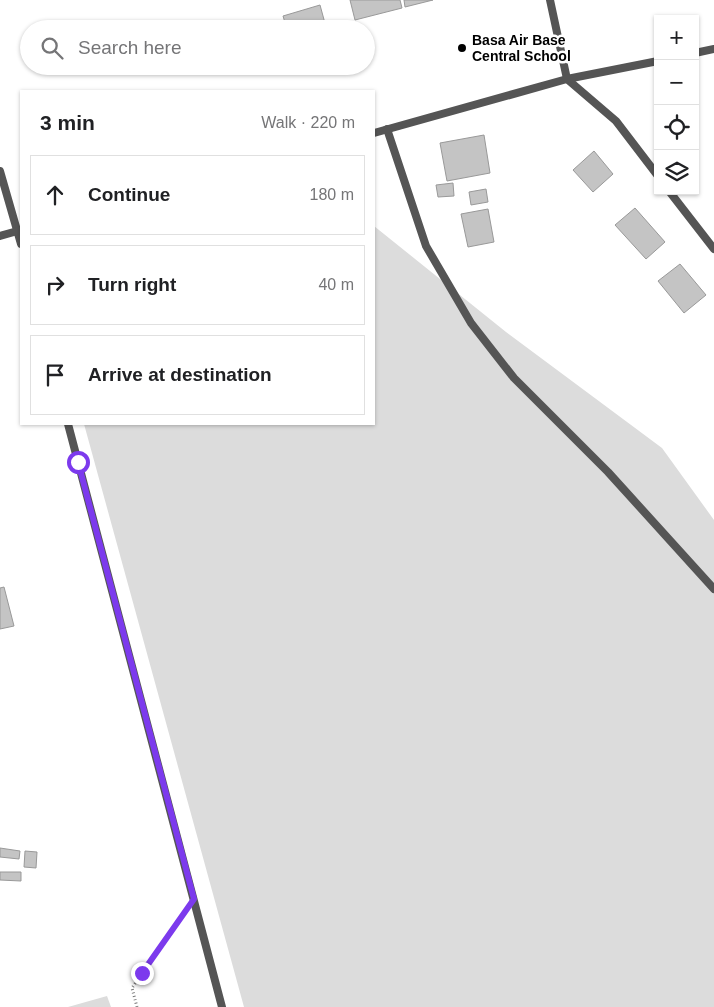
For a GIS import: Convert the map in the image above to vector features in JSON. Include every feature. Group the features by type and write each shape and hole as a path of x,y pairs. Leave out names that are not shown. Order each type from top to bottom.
{"lane":[{"path":"550,0 567,79 616,121 654,171"},
{"path":"699,52 714,49"},
{"path":"375,133 567,79 654,62"},
{"path":"386,129 426,246 472,323 514,378 608,472 714,589"},
{"path":"0,171 20,231 0,236"},
{"path":"672,195 714,249"},
{"path":"68,425 222,1007"}],"path":[{"path":"137,1007 132,988 194,899"}],"shaded area":[{"path":"375,227 506,332 662,448 714,520 714,1007 244,1007 84,425 375,425"},
{"path":"107,996 111,1007 68,1007"}],"building":[{"path":"350,0 400,0 402,8 355,20"},
{"path":"404,0 433,0 405,7"},
{"path":"320,5 324,20 284,20 283,16"},
{"path":"484,135 490,173 447,181 440,143"},
{"path":"594,151 613,174 593,192 573,170"},
{"path":"453,183 454,196 438,197 436,185"},
{"path":"486,189 488,202 471,205 469,192"},
{"path":"635,208 665,242 646,259 615,225"},
{"path":"488,209 494,242 468,247 461,214"},
{"path":"680,264 706,295 684,313 658,281"},
{"path":"4,587 14,626 0,629 0,588"},
{"path":"0,848 20,851 19,859 0,857"},
{"path":"25,851 37,852 36,868 24,867"},
{"path":"0,872 21,872 21,881 0,880"}],"place":[{"name":"Basa Air Base Central School","path":"462,48"}],"route":[{"path":"78,462 194,899 142,973"}]}
